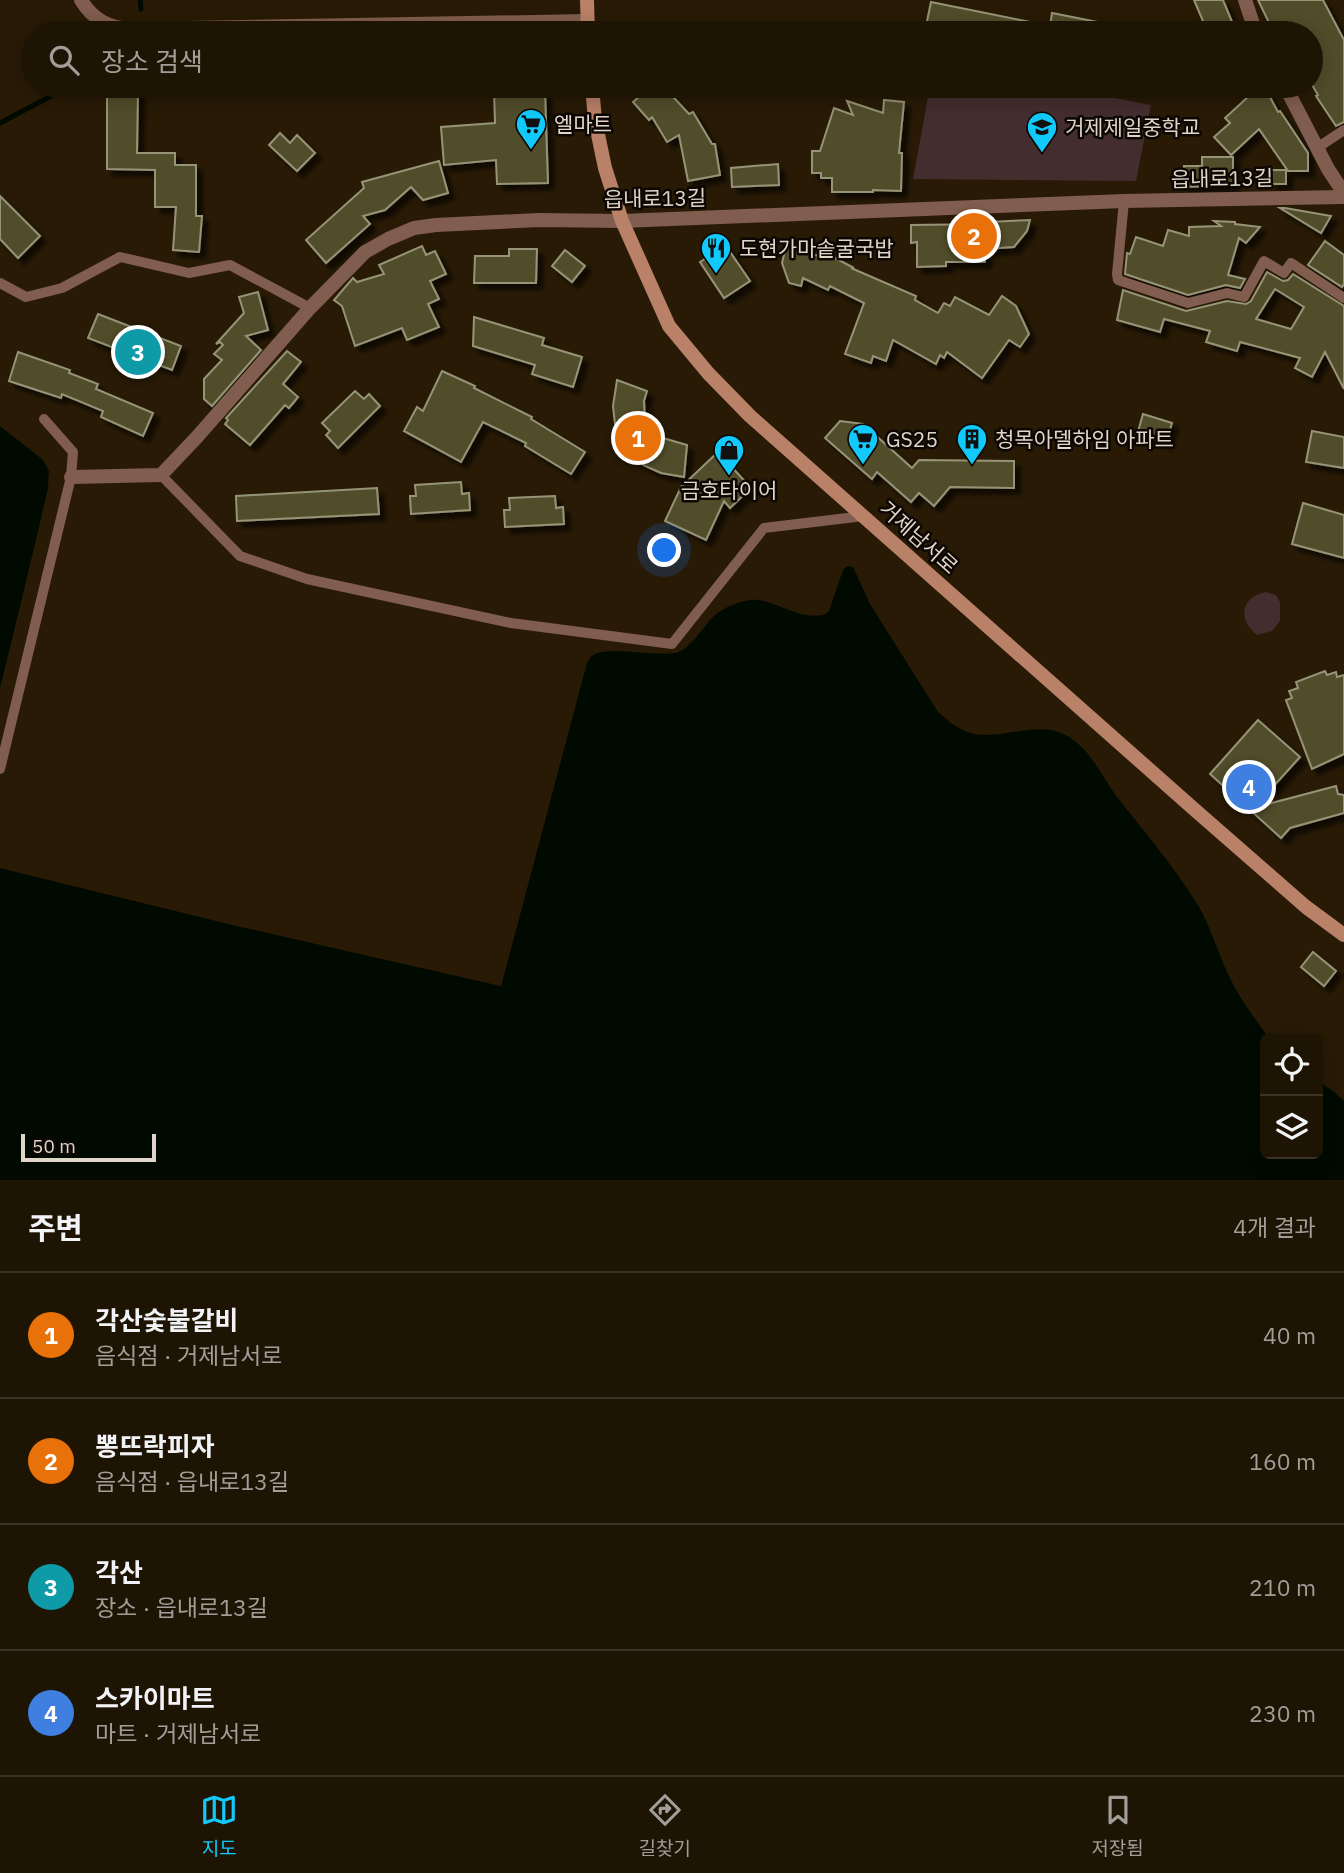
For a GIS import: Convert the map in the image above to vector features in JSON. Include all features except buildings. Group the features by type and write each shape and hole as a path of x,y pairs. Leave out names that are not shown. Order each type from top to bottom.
{"main road":[{"path":"587,0 588,21"},
{"name":"거제남서로","path":"593,98 605,168 622,221 668,326 708,373 750,416 1205,819 1344,935"}],"street":[{"path":"81,0 99,21"},
{"path":"1245,0 1252,21"},
{"path":"1291,98 1344,195"},
{"name":"읍내로13길","path":"161,475 310,308 365,252 414,229 436,225 538,220 622,221 1344,195"},
{"path":"71,477 161,475"}],"lane":[{"path":"1317,148 1344,130"},
{"path":"1124,201 1118,280 1188,303 1227,293 1244,297 1264,261 1284,273 1291,263 1344,298"},
{"path":"0,283 26,297 62,288 120,257 189,273 230,264 310,308"},
{"path":"0,769 71,477 73,452 44,419"},
{"path":"161,475 240,556 307,579 511,623 672,644 764,528 863,516"}],"shaded area":[{"path":"928,98 1114,98 1151,105 1136,181 913,179"},
{"path":"0,426 43,460 49,471 48,489 37,538 0,688"},
{"path":"847,566 853,567 870,604 938,712 950,722 969,733 986,735 1049,730 1072,739 1086,752 1194,899 1233,984 1266,1033 1260,1033 1260,1159 1323,1159 1323,1084 1344,1101 1344,1180 0,1180 0,868 501,986 590,657 611,651 675,653 691,643 717,614 731,605 746,601 760,600 795,612 824,615 829,611 843,570"},
{"path":"1266,592 1276,595 1280,602 1280,621 1272,631 1257,635 1246,623 1245,609 1251,598"}],"pier":[{"path":"49,471 52,472 52,490 3,689 0,691 48,489"},
{"path":"582,665 586,666 501,986 0,868 0,864 230,921 499,982"}],"waterway":[{"path":"140,0 141,9"},
{"path":"0,123 47,98"}],"place":[{"name":"엘마트","path":"531,151"},
{"name":"거제제일중학교","path":"1042,154"},
{"name":"뽕뜨락피자","path":"974,236"},
{"name":"도현가마솥굴국밥","path":"716,275"},
{"name":"각산","path":"138,352"},
{"name":"각산숯불갈비","path":"638,438"},
{"name":"GS25","path":"863,466"},
{"name":"청목아델하임 아파트","path":"972,466"},
{"name":"금호타이어","path":"729,477"},
{"name":"스카이마트","path":"1249,787"}]}
